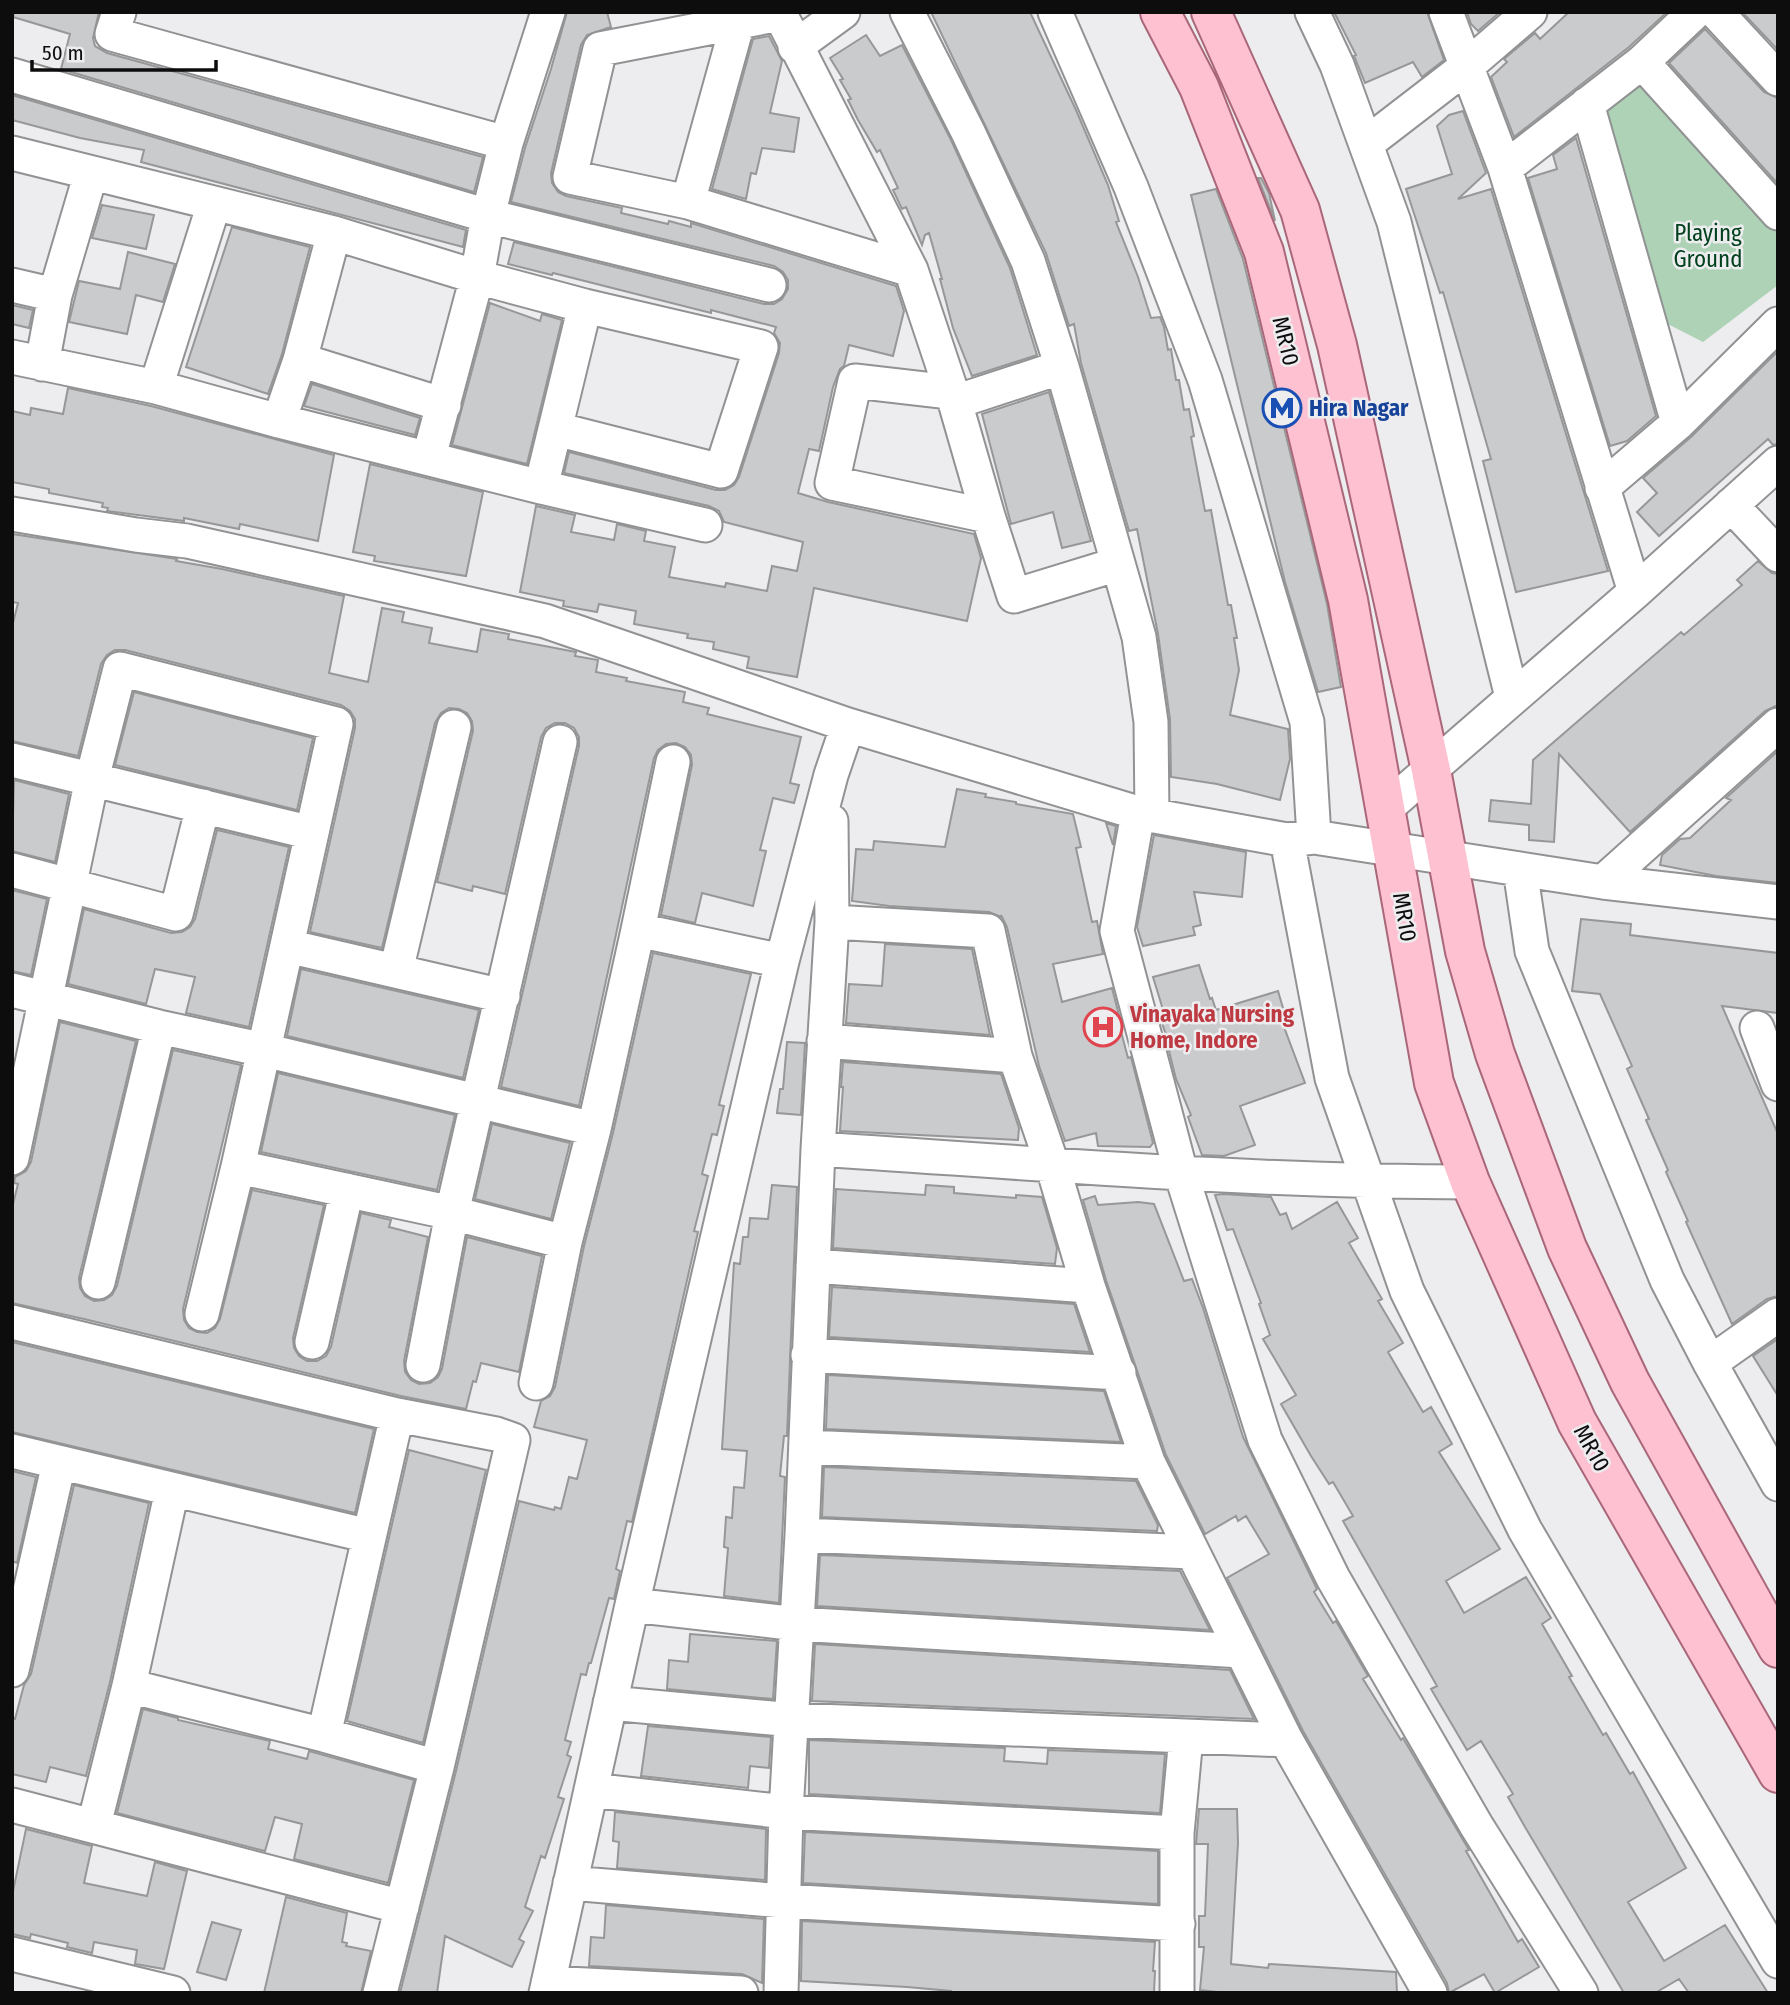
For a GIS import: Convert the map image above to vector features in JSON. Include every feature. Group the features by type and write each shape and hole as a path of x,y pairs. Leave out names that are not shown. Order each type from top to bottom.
{"main road":[{"name":"MR10","path":"1160,12 1199,87 1264,252 1348,600 1434,1083 1470,1182 1577,1422 1778,1773"},
{"name":"MR10","path":"1211,12 1300,210 1337,345 1431,770 1465,951 1495,1054 1567,1248 1630,1382 1778,1648"}],"street":[{"path":"120,12 112,34 506,143"},
{"path":"429,457 478,277 488,216 506,143 548,12"},
{"path":"795,47 843,12"},
{"path":"906,12 968,132 1027,261 1062,367 1139,637 1152,722 1145,814 1117,930 1181,1173 1265,1440 1333,1578 1476,1825 1581,1993"},
{"path":"1055,12 1131,187 1205,380 1307,722 1301,838 1332,1078 1407,1291 1524,1530 1778,1961"},
{"path":"1312,12 1337,65 1394,222 1512,697"},
{"path":"1446,12 1505,168 1635,592"},
{"path":"1366,144 1466,67 1530,12"},
{"path":"1505,168 1642,61 1695,12"},
{"path":"1716,12 1778,79"},
{"path":"911,270 688,202 570,177 600,49 779,13 911,270 1014,596 1118,564"},
{"path":"688,202 738,22"},
{"path":"1642,61 1778,213"},
{"path":"12,75 488,216 769,285"},
{"path":"1587,104 1678,423"},
{"path":"12,153 334,233 585,306 761,347 721,471 556,429"},
{"path":"91,173 55,295 27,360 156,387 541,487 705,525"},
{"path":"156,387 214,204"},
{"path":"279,421 300,360 334,233"},
{"path":"12,285 55,295"},
{"path":"541,487 585,306"},
{"path":"1602,488 1678,423 1778,324"},
{"path":"300,360 444,405"},
{"path":"988,516 832,483 855,381 952,397 1062,367"},
{"path":"1385,809 1778,464"},
{"path":"1731,505 1778,555"},
{"path":"12,514 187,541 545,621 848,725 1145,814 1603,882 1778,902"},
{"path":"12,1158 92,779 120,669 336,724 238,1167 202,1314"},
{"path":"741,1993 547,1988 632,1605 782,961 831,775 848,725"},
{"path":"1603,882 1778,725"},
{"path":"396,971 454,727"},
{"path":"423,1365 452,1213 560,742"},
{"path":"12,760 312,833"},
{"path":"536,1383 673,762"},
{"path":"781,1993 786,1812 802,1535 818,1149 832,922 831,775"},
{"path":"12,870 176,914 203,806"},
{"path":"1520,869 1532,951 1667,1280 1778,1484"},
{"path":"832,922 988,931 1015,1056 1052,1164 1088,1286 1148,1462 1286,1740 1430,1993"},
{"path":"638,930 782,961"},
{"path":"287,946 503,996"},
{"path":"12,990 594,1129"},
{"path":"98,1282 159,1027"},
{"path":"1757,1028 1778,1084"},
{"path":"824,1041 1015,1056"},
{"path":"818,1149 1181,1173 1369,1182 1470,1182"},
{"path":"238,1167 452,1213 565,1242"},
{"path":"312,1342 346,1191"},
{"path":"813,1266 1088,1286"},
{"path":"1710,1363 1778,1315"},
{"path":"12,1322 397,1415 496,1434 513,1440 437,1767 380,1993"},
{"path":"808,1355 1119,1373"},
{"path":"324,1735 397,1415"},
{"path":"806,1447 1148,1462"},
{"path":"12,1451 369,1536"},
{"path":"12,1670 59,1463"},
{"path":"94,1825 129,1686 172,1490"},
{"path":"802,1535 1192,1552"},
{"path":"632,1605 797,1624 1241,1651"},
{"path":"129,1686 324,1735 437,1767"},
{"path":"610,1703 793,1720 1286,1740"},
{"path":"1177,1993 1177,1833 1186,1737"},
{"path":"591,1790 786,1812 1177,1833"},
{"path":"12,1805 402,1907"},
{"path":"570,1883 783,1901 1178,1924"},
{"path":"12,1954 173,1993"}],"green space":[{"name":"Playing Ground","path":"1641,73 1778,222 1778,285 1703,342 1658,319 1599,105"}],"building":[{"path":"14,12 99,12 93,38 95,46 107,53 483,157 474,192 61,69 70,34 13,17"},
{"path":"567,12 607,12 611,27 587,35 581,45 551,173 552,183 558,192 622,208 621,213 668,224 669,221 691,227 691,223 896,286 904,311 893,356 849,345 844,366 840,369 833,387 819,451 809,449 798,493 974,534 981,558 967,621 814,588 797,677 747,668 749,657 713,649 714,642 634,624 636,611 599,604 597,612 563,606 564,601 520,592 536,506 575,515 571,532 614,540 617,524 646,531 644,541 675,547 669,577 725,587 726,583 767,591 772,566 797,571 803,542 724,522 719,511 709,506 564,473 569,452 716,490 725,490 734,485 739,477 780,343 774,333 776,327 508,264 514,242 764,304 774,304 782,299 788,289 788,280 783,272 774,266 511,202"},
{"path":"931,12 1030,12 1076,110 1108,185 1119,221 1116,222 1151,318 1160,317 1164,327 1176,380 1179,380 1184,410 1189,409 1194,436 1191,437 1205,511 1211,510 1228,605 1231,605 1237,638 1234,638 1239,670 1230,715 1288,729 1290,759 1280,800 1217,784 1171,777 1170,719 1158,634 1137,529 1129,531 1081,363 1074,324 1069,326 1046,253"},
{"path":"1334,12 1427,12 1444,60 1422,77 1413,62 1365,83 1354,56 1356,55"},
{"path":"1467,12 1500,12 1478,31 1471,24"},
{"path":"1569,12 1666,13 1629,47 1514,137 1491,77 1507,62 1504,59 1535,33 1540,39"},
{"path":"1742,12 1778,12 1778,50"},
{"path":"1705,29 1764,92 1778,98 1778,184 1669,63"},
{"path":"866,35 880,56 902,45 951,140 1010,268 1037,355 972,376 953,328 929,233 925,235 922,245 906,207 902,209 893,190 898,188 880,150 877,152 858,120 848,100 851,99 840,80 843,79 830,58"},
{"path":"769,36 782,61 770,113 799,118 794,152 762,148 756,174 751,173 746,199 712,189 753,39"},
{"path":"12,95 466,230 463,247 141,162 144,150 80,138 12,120"},
{"path":"1463,111 1486,173 1458,199 1491,189 1608,571 1516,592 1483,461 1491,459 1443,292 1440,293 1406,189 1452,174 1437,126 1449,115"},
{"path":"1576,138 1656,416 1627,441 1610,446 1528,178 1557,169 1553,155"},
{"path":"1258,178 1261,178 1269,193 1275,221"},
{"path":"1216,189 1243,259 1327,604 1341,687 1318,692 1285,582 1191,195"},
{"path":"102,205 154,215 146,249 92,238"},
{"path":"232,227 310,247 282,354 268,394 186,367"},
{"path":"128,252 175,264 163,302 136,295 127,334 69,322 79,281 120,289"},
{"path":"490,303 540,321 542,314 562,320 527,464 452,445"},
{"path":"12,305 33,310 29,328 12,324"},
{"path":"1778,351 1778,444 1773,445 1768,439 1659,536 1637,512 1657,493 1643,478 1691,437"},
{"path":"312,384 420,418 415,435 304,406"},
{"path":"68,388 151,406 334,455 318,541 240,524 239,529 184,518 184,521 107,511 108,508 102,507 103,503 49,493 49,489 12,482 12,411 30,415 31,408 63,414"},
{"path":"1049,392 1091,541 1062,548 1053,512 1011,524 982,414"},
{"path":"370,464 483,492 466,576 374,561 375,556 353,552"},
{"path":"12,534 177,559 176,561 344,596 329,673 368,682 382,608 404,612 402,622 432,628 429,643 477,652 481,629 509,634 508,639 576,652 575,656 598,660 596,672 627,678 626,681 685,692 683,702 709,708 707,714 801,737 790,783 799,785 794,803 773,798 760,850 766,851 753,906 702,893 695,923 661,915 692,765 691,755 685,747 676,743 666,744 658,750 654,758 579,1106 501,1087 579,746 579,737 574,728 565,723 555,723 546,728 541,737 505,894 473,886 472,891 437,882 473,731 472,721 467,713 449,708 441,713 435,723 382,948 310,932 355,728 355,719 350,711 341,705 125,650 115,650 107,655 101,664 78,756 12,741 12,627 18,603 12,602"},
{"path":"1758,561 1772,573 1778,574 1778,705 1765,711 1630,832 1559,754 1554,842 1529,840 1529,825 1489,821 1491,800 1531,804 1533,760 1681,632 1684,635 1742,585 1737,580"},
{"path":"134,692 313,738 297,810 115,765"},
{"path":"1778,751 1778,883 1716,876 1660,865 1662,855 1680,839 1690,838 1731,800 1726,798"},
{"path":"14,780 69,794 55,862 12,851"},
{"path":"957,789 986,794 985,797 1016,804 1073,814 1081,847 1076,848 1092,922 1097,921 1103,954 1053,964 1062,1002 1112,988 1128,1058 1131,1057 1153,1143 1150,1147 1098,1146 1096,1133 1065,1141 1039,1066 1007,927 1001,915 852,901 856,849 873,850 874,841 945,847"},
{"path":"1106,823 1116,826 1113,845"},
{"path":"217,830 289,847 249,1027 186,1013 195,977 155,969 146,1004 68,984 84,909 171,933 182,932 190,927 195,919"},
{"path":"1154,835 1246,852 1242,897 1194,892 1201,925 1193,927 1195,935 1143,946 1137,927"},
{"path":"12,890 47,899 31,975 12,971"},
{"path":"1581,919 1631,924 1630,935 1778,953 1778,1013 1722,1006 1778,1134 1778,1296 1767,1299 1732,1324 1666,1172 1668,1170 1646,1120 1649,1119 1627,1069 1632,1066 1600,994 1572,991"},
{"path":"885,944 972,949 990,1035 846,1023 849,984 882,986"},
{"path":"653,953 751,974 719,1105 724,1106 717,1135 712,1134 702,1174 708,1176 694,1231 698,1232 632,1522 627,1521 616,1569 620,1571 614,1599 609,1598 586,1675 581,1674 565,1740 571,1742 567,1755 571,1757 558,1797 564,1799 545,1858 541,1856 525,1907 533,1911 519,1939 524,1942 512,1967 445,1936 437,1993 400,1993 456,1771 519,1501 554,1510 555,1507 561,1509 569,1477 577,1479 587,1440 534,1427 541,1401 550,1396 555,1387 584,1246 613,1133"},
{"path":"1199,965 1216,1010 1278,991 1288,1025 1284,1027 1305,1083 1240,1106 1255,1145 1224,1156 1202,1155 1188,1117 1191,1115 1176,1079 1169,1051 1171,1050 1159,1014 1164,1013 1153,977"},
{"path":"301,969 479,1010 463,1078 287,1036"},
{"path":"60,1022 136,1041 79,1278 80,1288 85,1296 94,1301 104,1300 112,1295 117,1286 173,1050 241,1065 183,1309 184,1320 189,1328 207,1333 215,1328 220,1319 252,1190 324,1205 293,1338 294,1348 299,1356 307,1361 317,1361 326,1356 331,1347 361,1213 391,1220 389,1227 428,1237 404,1361 405,1372 411,1380 419,1384 430,1383 438,1377 442,1369 467,1237 542,1256 519,1372 481,1363 466,1409 401,1396 12,1303 12,1208 18,1184 14,1183 15,1177 26,1171 31,1162"},
{"path":"787,1042 805,1043 801,1115 777,1113 780,1089 783,1089"},
{"path":"843,1062 1001,1074 1019,1128 1018,1140 840,1131"},
{"path":"278,1073 455,1115 437,1190 261,1152"},
{"path":"492,1124 570,1143 551,1219 475,1199"},
{"path":"772,1185 797,1187 787,1436 784,1436 780,1476 785,1477 779,1603 724,1596 728,1548 724,1547 726,1517 732,1518 734,1487 744,1488 747,1451 722,1449 734,1263 740,1264 743,1237 748,1237 750,1218 768,1219"},
{"path":"926,1185 954,1187 954,1193 1016,1198 1016,1195 1042,1197 1057,1248 1055,1264 833,1248 836,1189 925,1195"},
{"path":"1215,1195 1271,1197 1280,1215 1286,1213 1292,1229 1337,1202 1358,1238 1349,1243 1382,1299 1378,1301 1403,1343 1388,1352 1423,1412 1431,1407 1452,1444 1439,1452 1500,1549 1446,1581 1464,1613 1526,1577 1551,1618 1542,1624 1572,1676 1569,1677 1603,1735 1606,1733 1630,1774 1633,1772 1686,1868 1628,1902 1664,1961 1725,1925 1768,1993 1689,1993 1679,1979 1655,1993 1624,1993 1525,1827 1508,1797 1513,1794 1481,1741 1467,1750 1431,1689 1437,1686 1343,1521 1353,1516 1333,1482 1329,1484 1311,1456 1281,1404 1296,1395 1263,1339 1270,1335 1259,1304 1261,1303 1233,1229 1227,1230"},
{"path":"1095,1196 1098,1205 1138,1202 1154,1204 1184,1281 1192,1279 1243,1437 1317,1589 1314,1592 1333,1623 1336,1621 1368,1676 1363,1679 1401,1740 1403,1738 1469,1850 1466,1851 1518,1942 1522,1939 1539,1967 1495,1993 1484,1974 1449,1993 1447,1983 1303,1731 1227,1578 1269,1554 1246,1516 1238,1521 1236,1516 1205,1534 1166,1455 1106,1280 1083,1200"},
{"path":"832,1287 1074,1304 1090,1352 829,1337"},
{"path":"1778,1339 1778,1396 1753,1356"},
{"path":"12,1342 374,1429 355,1513 12,1432"},
{"path":"828,1375 1104,1391 1121,1442 826,1429"},
{"path":"409,1450 486,1470 423,1743 347,1721"},
{"path":"824,1467 1136,1481 1158,1525 1157,1531 822,1517"},
{"path":"12,1471 36,1477 17,1563 12,1561"},
{"path":"74,1485 149,1503 110,1682 86,1776 50,1767 46,1782 12,1774 12,1718 15,1719 24,1685 31,1674"},
{"path":"820,1555 1180,1571 1210,1630 817,1606"},
{"path":"690,1634 777,1641 773,1699 667,1689 669,1660 688,1662"},
{"path":"815,1644 1230,1670 1254,1719 812,1701"},
{"path":"143,1709 178,1720 270,1741 268,1749 307,1759 309,1751 414,1780 388,1883 294,1859 302,1824 275,1817 265,1851 117,1813"},
{"path":"648,1726 771,1737 769,1768 750,1766 748,1788 641,1776"},
{"path":"809,1740 1005,1748 1004,1761 1047,1764 1048,1750 1165,1754 1160,1813 809,1794"},
{"path":"1199,1809 1237,1809 1238,1843 1231,1964 1268,1968 1269,1964 1396,1972 1397,1993 1226,1993 1200,1990 1204,1947 1199,1947 1199,1916 1205,1916 1208,1844 1196,1844"},
{"path":"615,1812 766,1829 765,1880 617,1868 619,1842 613,1841"},
{"path":"26,1829 92,1846 84,1883 147,1896 155,1862 187,1871 164,1969 135,1964 137,1950 94,1942 92,1953 67,1947 68,1943 31,1934 30,1938 12,1934 12,1896"},
{"path":"805,1832 1158,1851 1158,1904 803,1883"},
{"path":"286,1897 347,1913 342,1942 347,1943 346,1946 371,1951 361,1993 264,1993"},
{"path":"606,1905 764,1919 762,1983 742,1974 589,1966 591,1937 604,1938"},
{"path":"802,1921 1155,1942 1154,1993 951,1993 907,1987 801,1981"},
{"path":"212,1922 241,1930 226,1980 197,1972"}],"place":[{"name":"Hira Nagar","path":"1282,408"},
{"name":"Vinayaka Nursing Home, Indore","path":"1103,1027"}]}
